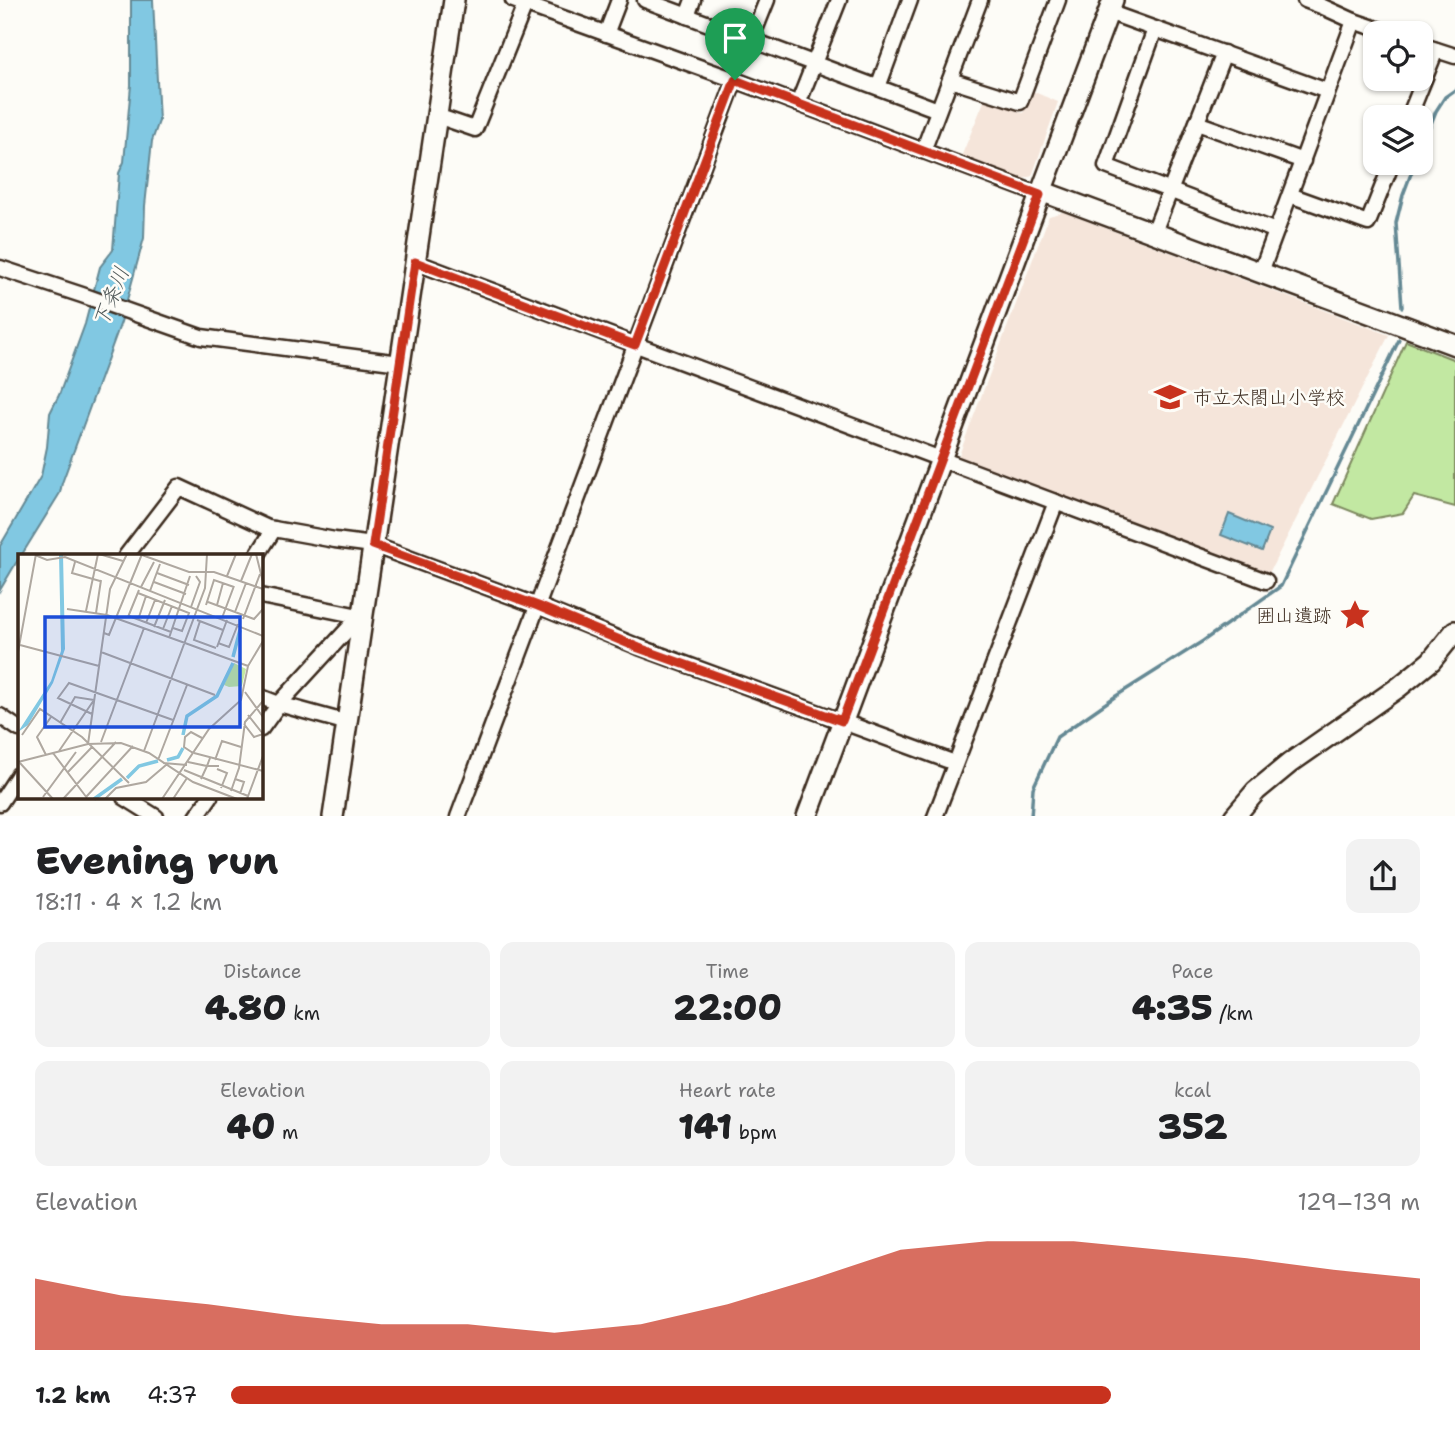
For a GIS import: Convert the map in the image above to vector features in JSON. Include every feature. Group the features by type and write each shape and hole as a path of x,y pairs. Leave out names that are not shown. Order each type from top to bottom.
{"street":[{"path":"333,816 454,0"},
{"path":"606,34 619,0"},
{"path":"645,0 939,110"},
{"path":"687,16 693,0"},
{"path":"751,40 767,0"},
{"path":"798,104 839,0"},
{"path":"878,87 910,0"},
{"path":"923,151 980,0"},
{"path":"950,80 1020,102 1058,0"},
{"path":"1305,0 1323,3 1363,24"},
{"path":"437,116 475,129 522,1 1455,345"},
{"path":"807,816 1111,6 1155,29 1327,91"},
{"path":"1261,272 1354,21"},
{"path":"1155,29 1106,166 1276,231"},
{"path":"1433,49 1455,56"},
{"path":"1414,105 1436,50"},
{"path":"1154,232 1224,53"},
{"path":"458,816 735,80"},
{"path":"1197,123 1303,160"},
{"path":"1290,195 1368,223 1387,175"},
{"path":"415,262 1266,581"},
{"path":"0,268 201,337 400,363"},
{"path":"128,554 179,487 268,528 373,545 538,606 639,648 955,763"},
{"path":"935,816 1056,502"},
{"path":"258,554 274,529"},
{"path":"262,596 362,616"},
{"path":"262,728 279,704 362,616"},
{"path":"1235,816 1256,791 1290,763 1399,687 1431,661 1455,631"},
{"path":"262,697 348,723"},
{"path":"0,716 18,724"},
{"path":"0,803 18,776"},
{"path":"127,799 154,816"},
{"path":"197,816 209,799"}],"shaded area":[{"path":"1032,91 1058,102 1032,176 1020,180 961,157 985,99 1023,113"},
{"name":"市立太閤山小学校","path":"1063,212 1389,335 1269,573 958,458 1049,216"}],"green space":[{"path":"1406,341 1455,360 1455,507 1414,496 1403,513 1371,519 1333,504"}],"water":[{"name":"下条川","path":"131,0 153,0 159,121 152,141 144,238 121,322 60,493 22,554 18,554 18,560 0,590 0,546 41,476 50,413 85,324 100,267 113,250 119,173 124,162 131,85"},
{"path":"1229,514 1270,531 1262,551 1221,535"}],"waterway":[{"path":"1433,118 1445,97 1455,90"},
{"path":"1402,307 1396,223 1410,175"},
{"path":"1031,816 1033,788 1057,737 1281,586 1399,340"}],"place":[{"name":"市立太閤山小学校","path":"1170,397"},
{"name":"囲山遺跡","path":"1355,615"}],"route":[{"path":"735,80 1040,195 842,721 639,648 538,606 373,545 415,262 635,345 735,80"}]}
